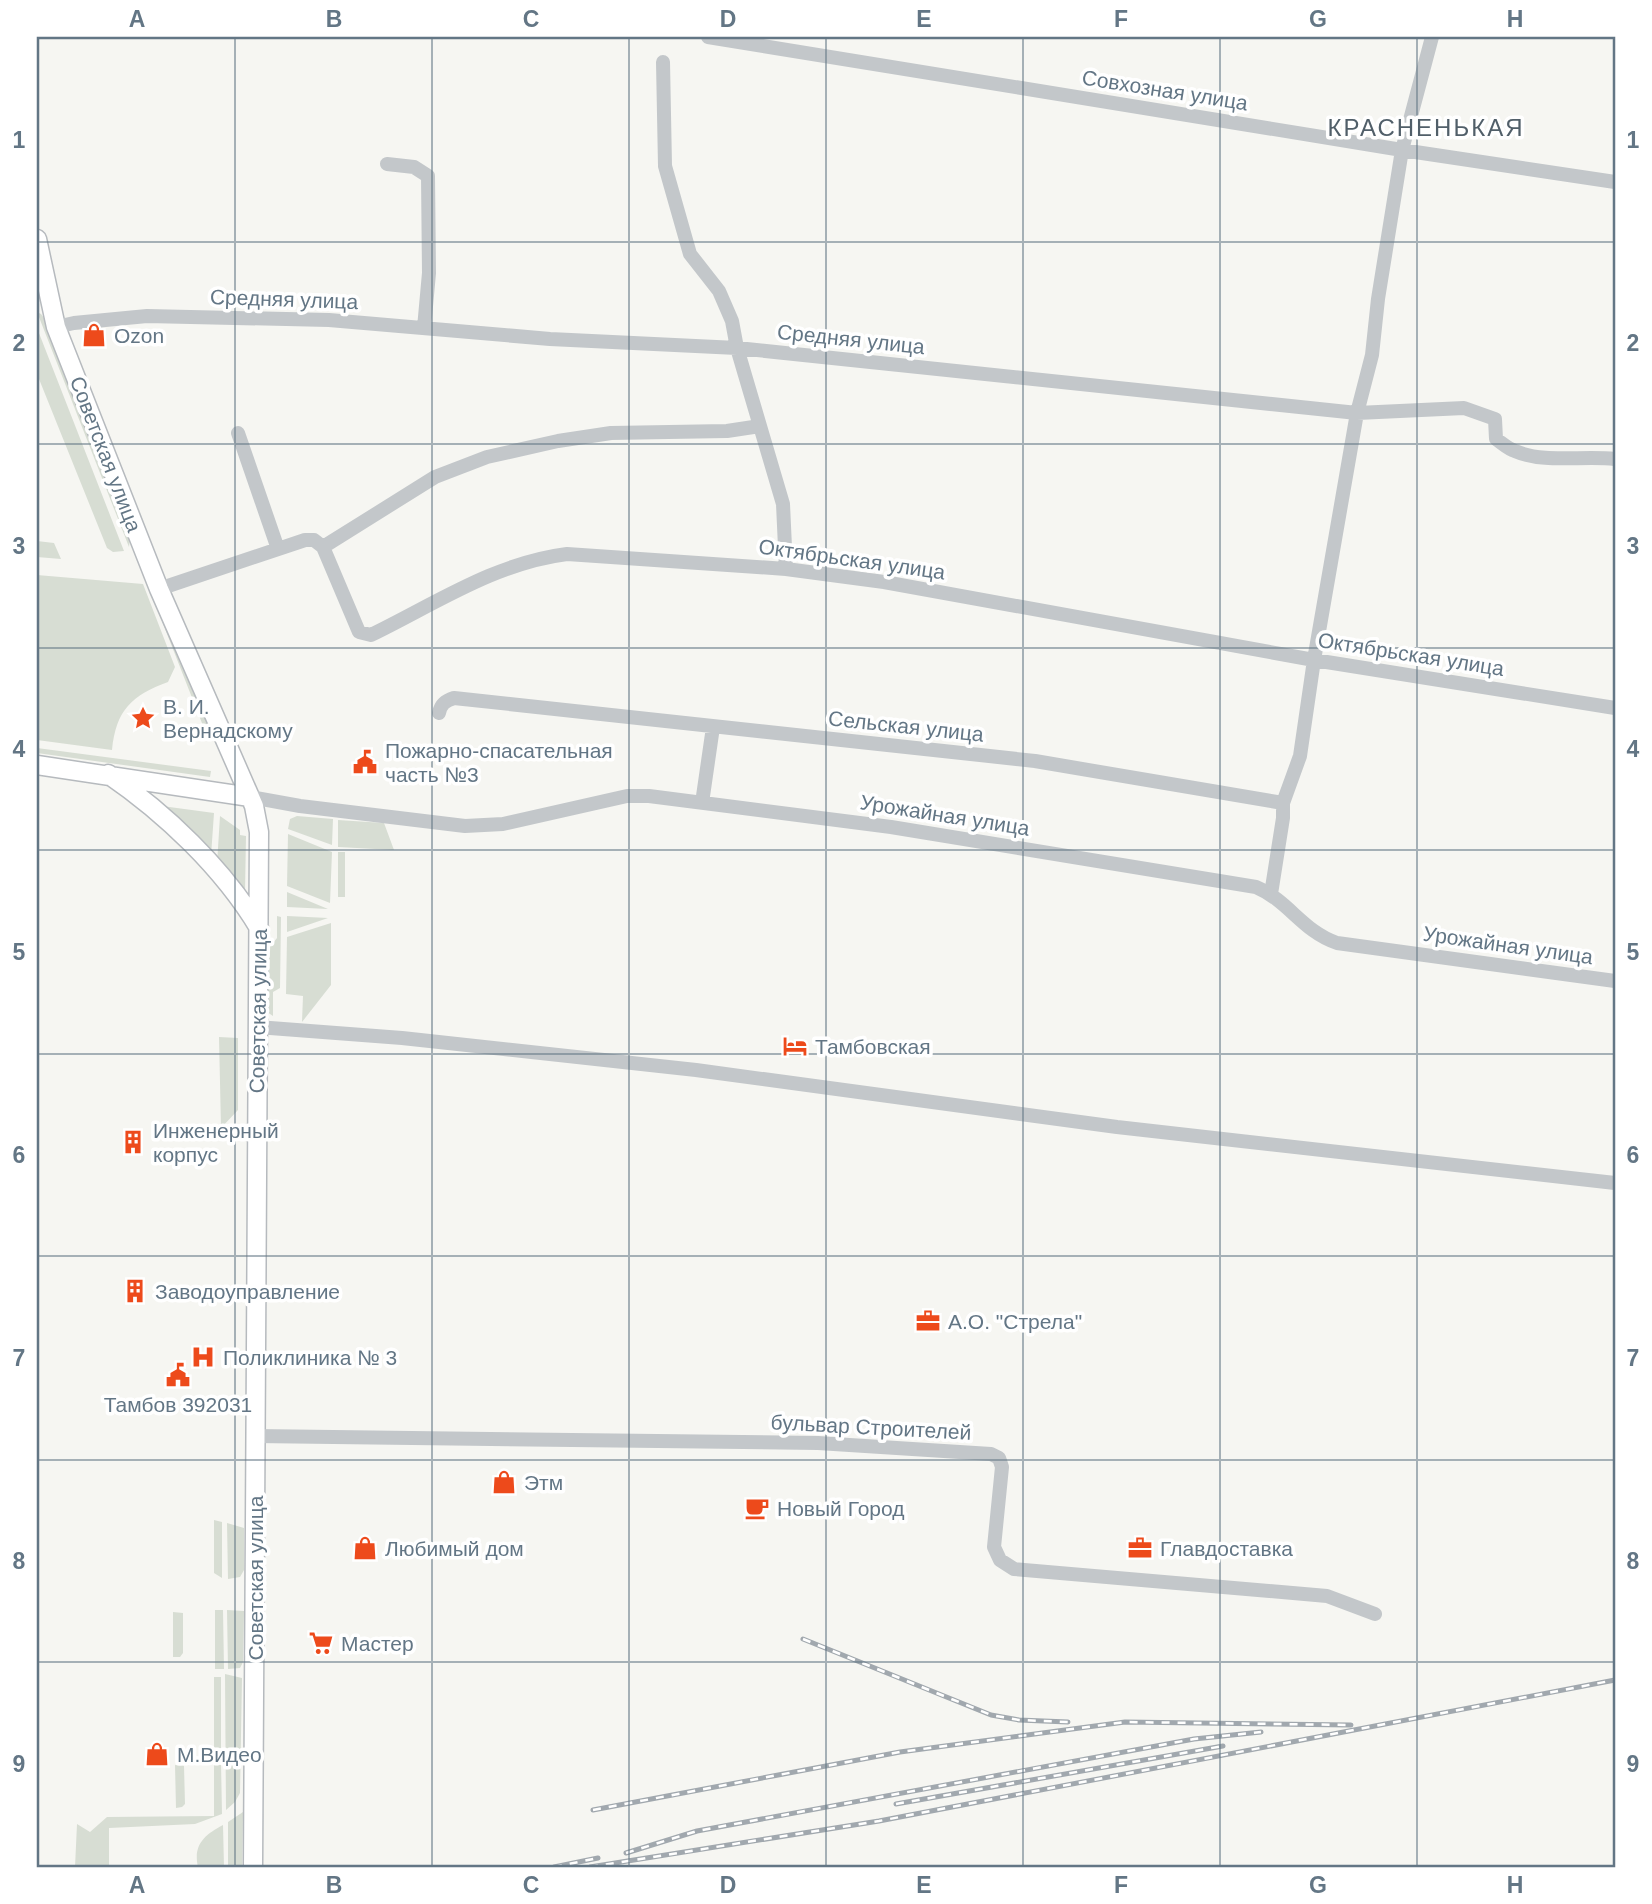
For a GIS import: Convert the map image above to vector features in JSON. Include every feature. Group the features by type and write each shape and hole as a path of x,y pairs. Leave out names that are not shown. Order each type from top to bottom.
{"main road":[{"name":"Советская улица","path":"37,239 56,327 159,589 250,797 260,832 253,1867"},
{"path":"37,765 250,797"},
{"path":"108,774 141,797 175,828 235,890 259,928"}],"street":[{"name":"Совхозная улица","path":"708,37 1615,182"},
{"path":"1271,894 1283,803 1300,756 1357,413 1372,355 1378,299 1402,150 1432,37"},
{"path":"663,62 665,166 691,254 719,291 732,321 737,348 783,504 786,569"},
{"path":"387,164 414,167 428,176 429,273 424,328"},
{"name":"Средняя улица","path":"56,327 147,316 329,320 550,339 737,348 1357,413 1464,408 1495,419 1496,439 1515,452 1556,459 1592,456 1615,459"},
{"path":"159,589 305,540 314,540 323,547 435,477 486,457 611,433 727,431 760,426"},
{"path":"238,433 278,549"},
{"name":"Октябрьская улица","path":"323,547 359,632 364,635 371,635 499,571 538,558 567,554 786,569 884,582 1314,660 1615,708"},
{"name":"Сельская улица","path":"439,713 446,700 454,698 1035,761 1283,803"},
{"path":"702,803 713,727"},
{"name":"Урожайная улица","path":"250,797 300,806 465,826 503,824 627,796 649,796 905,829 1256,887 1271,894 1320,937 1337,943 1615,981"},
{"path":"257,1027 402,1038 684,1069 1117,1127 1615,1183"},
{"name":"бульвар Строителей","path":"255,1436 817,1443 991,1454 999,1458 1002,1467 994,1547 1000,1560 1014,1569 1327,1596 1375,1614"}],"shaded area":[{"path":"37,312 44,318 130,538 129,547"},
{"path":"37,328 124,551 113,552 107,548 37,374"},
{"path":"37,541 54,543 61,559 37,557"},
{"path":"37,575 143,584 175,667 168,682 145,692 128,706 117,724 112,750 37,740"},
{"path":"149,588 155,592 213,737 209,741"},
{"path":"37,748 211,771 210,777 37,753"},
{"path":"162,806 214,813 211,856"},
{"path":"220,816 240,830 240,835 246,836 245,893 217,864"},
{"path":"297,816 333,819 332,845 288,829 290,819"},
{"path":"338,820 384,823 394,850 338,847"},
{"path":"288,834 332,852 330,903 287,886"},
{"path":"338,852 345,852 345,897 338,897"},
{"path":"287,892 328,909 287,907"},
{"path":"277,916 281,917 280,988 273,992 273,1016 267,1012 268,949 277,938"},
{"path":"287,916 328,918 287,932"},
{"path":"331,923 331,985 302,1022 303,996 286,994 287,937"},
{"path":"219,1037 238,1038 238,1110 221,1128"},
{"path":"214,1520 222,1522 222,1578 214,1573"},
{"path":"227,1523 244,1528 244,1570 240,1577 228,1579"},
{"path":"215,1610 223,1610 224,1669 215,1669"},
{"path":"227,1610 244,1611 243,1662 240,1668 228,1669"},
{"path":"173,1612 183,1613 183,1653 180,1657 173,1657"},
{"path":"225,1674 242,1678 240,1793 226,1810"},
{"path":"214,1677 221,1677 221,1754 214,1753"},
{"path":"214,1762 221,1763 222,1814 195,1824 109,1828 109,1867 75,1867 77,1824 90,1832 107,1817 214,1816"},
{"path":"175,1765 184,1766 185,1804 176,1808"},
{"path":"243,1812 242,1867 228,1867 228,1822"},
{"path":"223,1825 224,1867 198,1867 199,1847 210,1833"}],"railway":[{"path":"803,1639 991,1715 1019,1720 1068,1722"},
{"path":"590,1867 879,1821 1615,1680"},
{"path":"593,1810 900,1752 1125,1722 1351,1725"},
{"path":"626,1853 697,1831 1194,1739 1261,1732"},
{"path":"896,1804 1223,1746"},
{"path":"554,1867 598,1858"}],"place":[{"name":"Ozon","path":"94,335"},
{"name":"В. И. Вернадскому","path":"143,718"},
{"name":"Пожарно-спасательная часть №3","path":"365,762"},
{"name":"Тамбовская","path":"795,1046"},
{"name":"Инженерный корпус","path":"133,1142"},
{"name":"Заводоуправление","path":"135,1291"},
{"name":"А.О. \"Стрела\"","path":"928,1321"},
{"name":"Поликлиника № 3","path":"203,1357"},
{"name":"Тамбов 392031","path":"178,1375"},
{"name":"Этм","path":"504,1482"},
{"name":"Новый Город","path":"757,1508"},
{"name":"Любимый дом","path":"365,1548"},
{"name":"Главдоставка","path":"1140,1548"},
{"name":"Мастер","path":"321,1643"},
{"name":"М.Видео","path":"157,1754"}],"district":[{"name":"КРАСНЕНЬКАЯ","path":"1426,127"}]}
